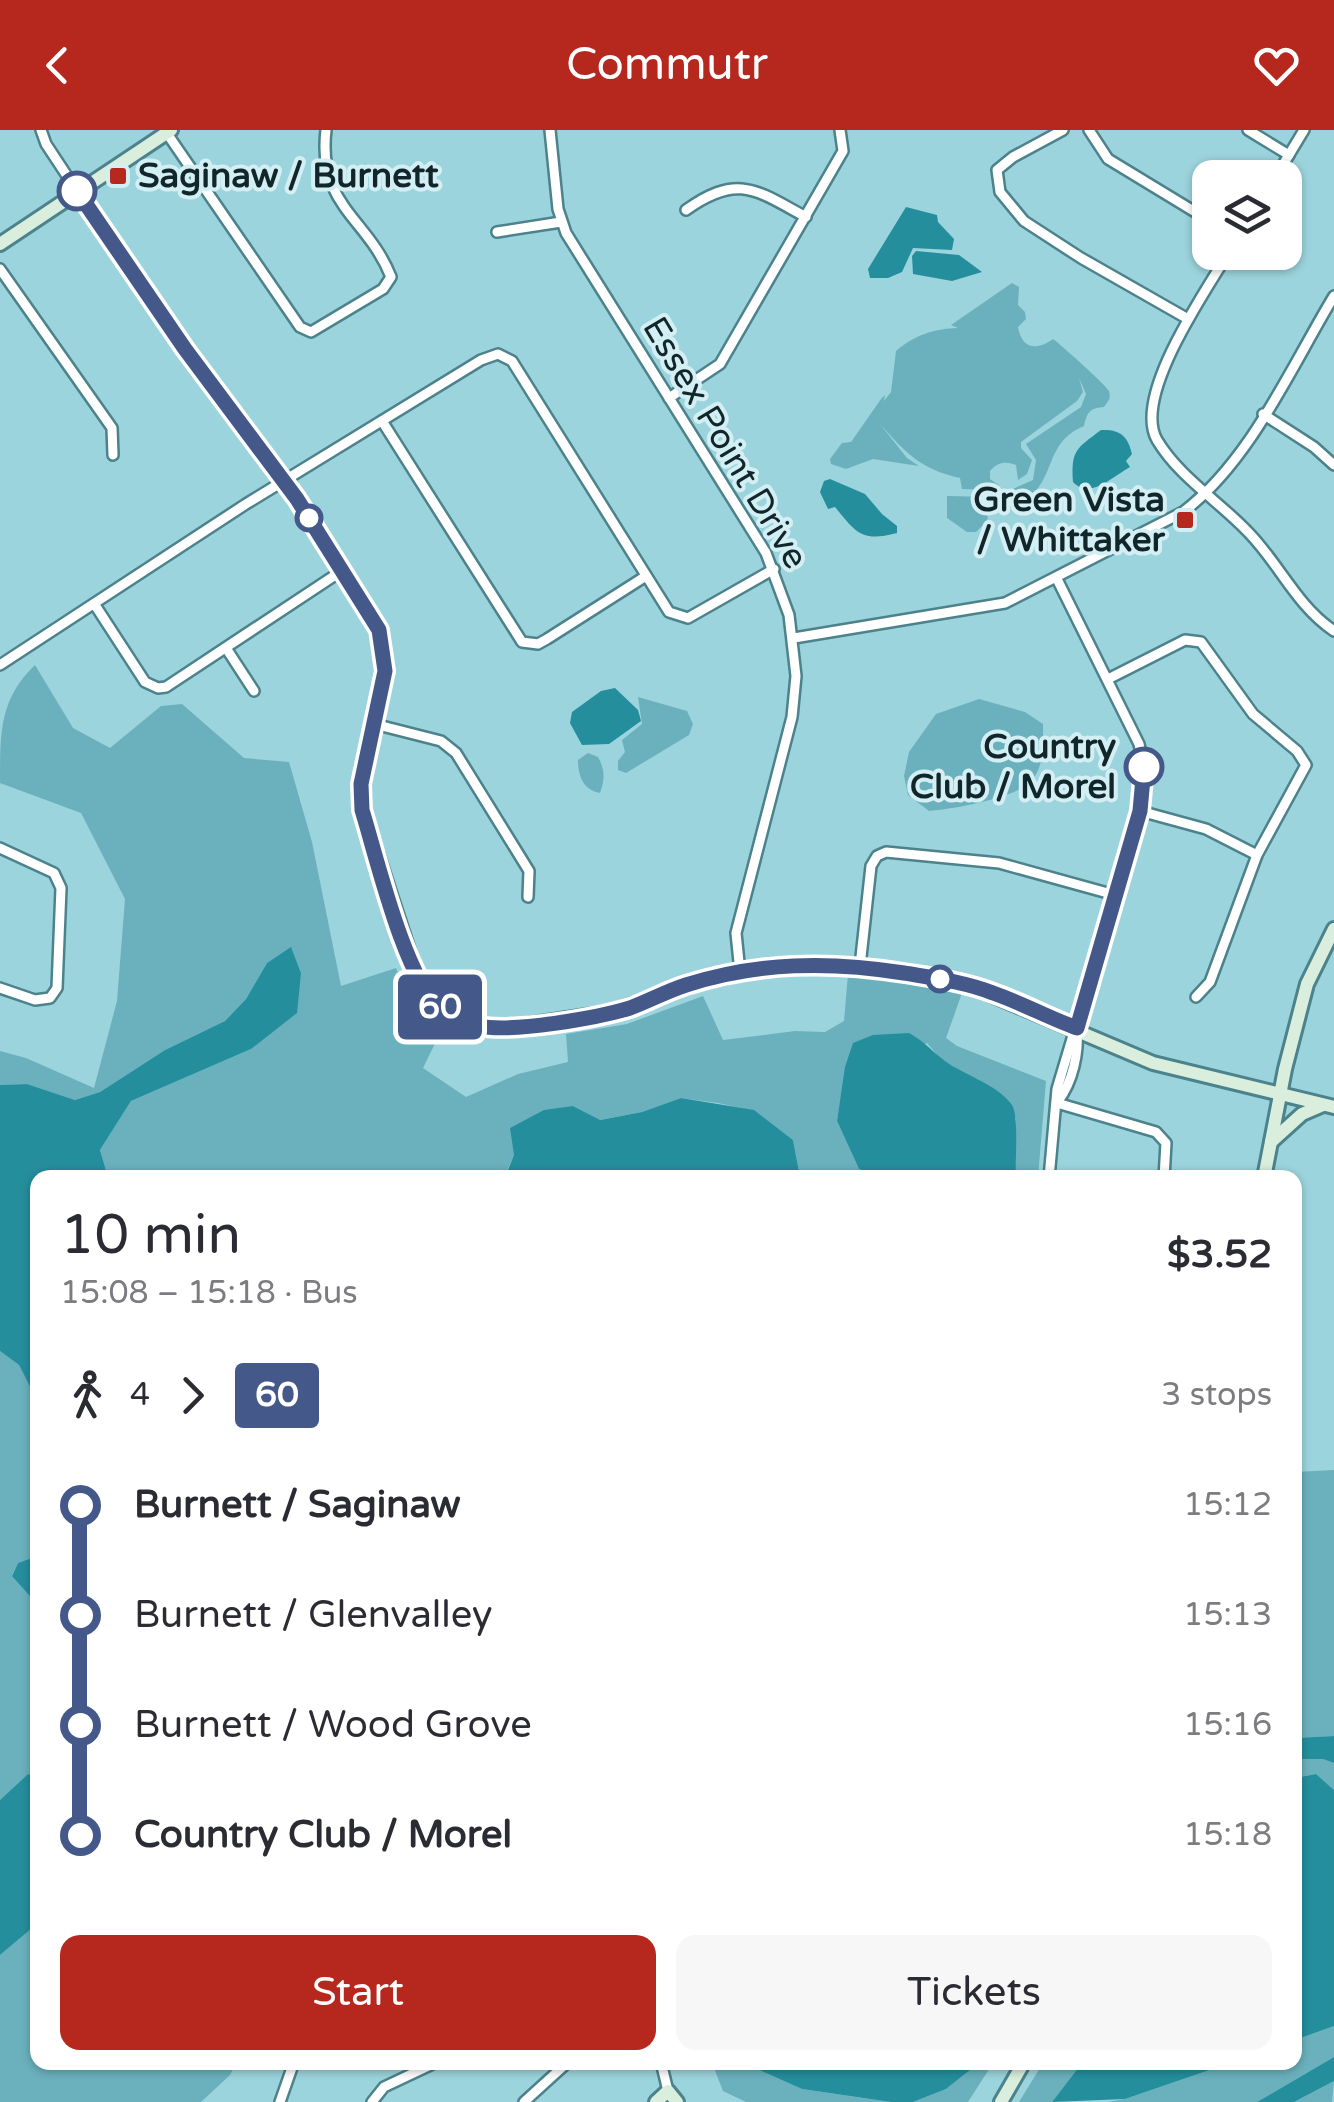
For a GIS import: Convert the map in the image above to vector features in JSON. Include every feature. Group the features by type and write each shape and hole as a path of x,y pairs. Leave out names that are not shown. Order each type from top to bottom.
{"street":[{"path":"41,130 77,191 185,349 284,482 373,618 383,642 385,671 361,784 362,810 412,968 428,994 449,1012 479,1026 559,1021 630,1008 685,986 740,972 795,964 860,966 971,986 1153,1063 1329,1106"},
{"path":"0,244 169,131 300,327 311,332 384,289 391,277 330,183 323,152 326,130"},
{"name":"Essex Point Drive","path":"550,130 561,222 774,568 794,638 796,698 736,933 740,972"},
{"path":"669,398 720,364 842,151 840,130"},
{"path":"1063,130 1001,164 995,176 1006,202 1042,234 1188,319"},
{"path":"1088,130 1108,160 1192,210"},
{"path":"1248,130 1289,154"},
{"path":"1286,160 1304,130"},
{"path":"686,210 704,196 746,188 806,218"},
{"path":"497,232 561,222"},
{"path":"0,269 112,428 113,454"},
{"path":"1218,270 1188,319 1158,382 1152,424 1165,451 1251,534 1302,604 1334,630"},
{"path":"794,638 990,607 1057,579 1183,512 1207,494 1236,461 1325,321 1334,296"},
{"path":"0,665 480,360 505,355 669,612 688,618 774,568"},
{"path":"1263,414 1334,465"},
{"path":"382,421 522,642 538,644 646,576"},
{"path":"95,605 150,686 166,686 343,570"},
{"path":"1050,1170 1057,1103 1066,1092 1079,1046 1077,1028 1140,811 1144,767 1139,744 1057,579"},
{"path":"1108,679 1184,640 1200,642 1253,714 1306,764 1258,855 1210,982 1196,997"},
{"path":"226,648 254,691"},
{"path":"374,724 441,741 456,753 529,870 528,897"},
{"path":"1140,811 1206,829 1258,855"},
{"path":"0,848 54,873 61,888 58,988 50,998 35,1000 0,988"},
{"path":"860,966 872,866 881,854 999,863 1115,895"},
{"path":"1265,1170 1307,984 1334,929"},
{"path":"1057,1103 1156,1132 1166,1143 1164,1170"},
{"path":"1270,1142 1302,1114 1329,1106"},
{"path":"280,2102 291,2070"},
{"path":"372,2102 392,2082 419,2070"},
{"path":"524,2102 559,2070"},
{"path":"656,2102 673,2096 664,2070"},
{"path":"1001,2102 1019,2070"}],"shaded area":[{"path":"906,207 937,215 938,222 954,239 952,250 913,248 902,272 888,278 870,278 868,269"},
{"path":"916,251 959,255 982,272 952,281 913,274 912,256"},
{"path":"1012,283 1019,287 1018,305 1025,312 1026,319 1018,327 1026,344 1036,346 1053,339 1100,381 1110,396 1104,407 1090,412 1084,426 1059,447 1030,497 988,515 976,532 967,532 947,518 947,496 995,497 1033,480 1036,460 1026,444 1081,407 1086,394 1079,378 1083,392 1077,401 1021,442 1021,448 1032,460 1027,474 1018,480 1016,465 1008,463 990,471 990,479 1000,486 996,490 962,489 960,478 934,470 915,458 880,424 907,458 919,466 873,459 846,469 831,464 830,459 842,443 851,442 881,399 885,395 884,401 891,392 896,351 925,334 958,328 951,325"},
{"path":"1101,430 1118,432 1125,438 1132,454 1126,461 1130,467 1094,488 1080,487 1073,482 1074,456"},
{"path":"830,479 865,494 897,526 897,533 876,537 861,534 835,507 828,509 820,492 824,481"},
{"path":"35,665 73,728 110,748 161,706 182,704 244,758 289,762 312,842 341,986 396,968 410,1000 445,1023 423,1068 466,1097 518,1074 568,1062 566,1034 627,1024 703,996 723,1040 795,1031 825,1032 844,1021 848,974 962,993 946,1038 957,1046 1046,1081 1039,1170 1016,1170 1016,1118 927,1043 841,1097 837,1121 862,1170 799,1170 793,1140 754,1111 681,1098 642,1112 599,1120 573,1106 514,1155 507,1170 106,1170 100,1150 131,1101 251,1049 301,973 291,948 267,963 246,999 225,1021 165,1050 100,1092 75,1100 27,1084 0,1085 0,1051 26,1058 94,1088 117,1001 125,899 81,813 0,783 4,717 23,678"},
{"path":"615,688 638,710 641,721 609,744 582,745 570,723 572,712 601,691"},
{"path":"638,697 687,711 693,724 689,735 626,773 618,770 618,761 625,752 622,740 642,724"},
{"path":"979,699 1025,712 1043,724 1038,771 1028,784 995,799 929,811 908,795 904,776 909,752 936,714"},
{"path":"588,753 598,757 602,766 600,793 589,789 580,777 578,760"},
{"path":"291,947 301,973 297,1013 251,1049 131,1101 100,1150 106,1170 30,1170 30,1386 19,1365 0,1351 0,1085 27,1084 75,1100 100,1092 165,1050 225,1021 246,999 267,963"},
{"path":"909,1033 948,1063 1005,1097 1014,1111 1016,1170 859,1169 837,1121 845,1067 853,1043 873,1035"},
{"path":"681,1098 754,1110 793,1140 799,1170 508,1170 514,1155 510,1128 544,1110 573,1106 600,1120 642,1112"},
{"path":"0,1351 19,1365 30,1385 30,1559 18,1563 12,1575 30,1596 30,1775 0,1800"},
{"path":"1334,1470 1334,1736 1302,1738 1302,1472"},
{"path":"30,1559 30,1596 12,1576 18,1563"},
{"path":"1334,1736 1334,1763 1302,1759 1302,1738"},
{"path":"1302,1759 1334,1763 1334,1790 1316,1774 1302,1777"},
{"path":"1316,1774 1334,1790 1334,2026 1302,2037 1302,1777"},
{"path":"30,1775 30,1930 0,1955 0,1800"},
{"path":"30,1930 30,2070 232,2070 230,2075 201,2102 0,2102 0,1955"},
{"path":"1334,2026 1334,2057 1257,2102 1107,2102 1210,2070 1302,2070 1302,2037"},
{"path":"1334,2057 1334,2081 1294,2102 1257,2102"},
{"path":"715,2070 759,2070 802,2089 891,2102 746,2102 723,2091"},
{"path":"759,2070 970,2070 946,2089 913,2102 802,2089"},
{"path":"970,2070 989,2070 968,2102 913,2102 946,2089"},
{"path":"1039,2070 1077,2070 1052,2102 1019,2102"},
{"path":"1076,2070 1210,2070 1125,2099 1052,2102"},
{"path":"1334,2081 1332,2102 1294,2102"}],"bus line":[{"name":"60","path":"77,191 185,349 297,499 379,630 385,671 361,784 362,810 412,968 438,1005 459,1019 479,1026 508,1028 559,1021 630,1008 685,986 732,974 772,966 826,964 860,966 971,986 1077,1028 1140,811 1144,767"}],"place":[{"name":"Saginaw / Burnett","path":"118,176"},
{"name":"Green Vista / Whittaker","path":"1185,520"},
{"name":"Country Club / Morel","path":"1144,767"}]}
